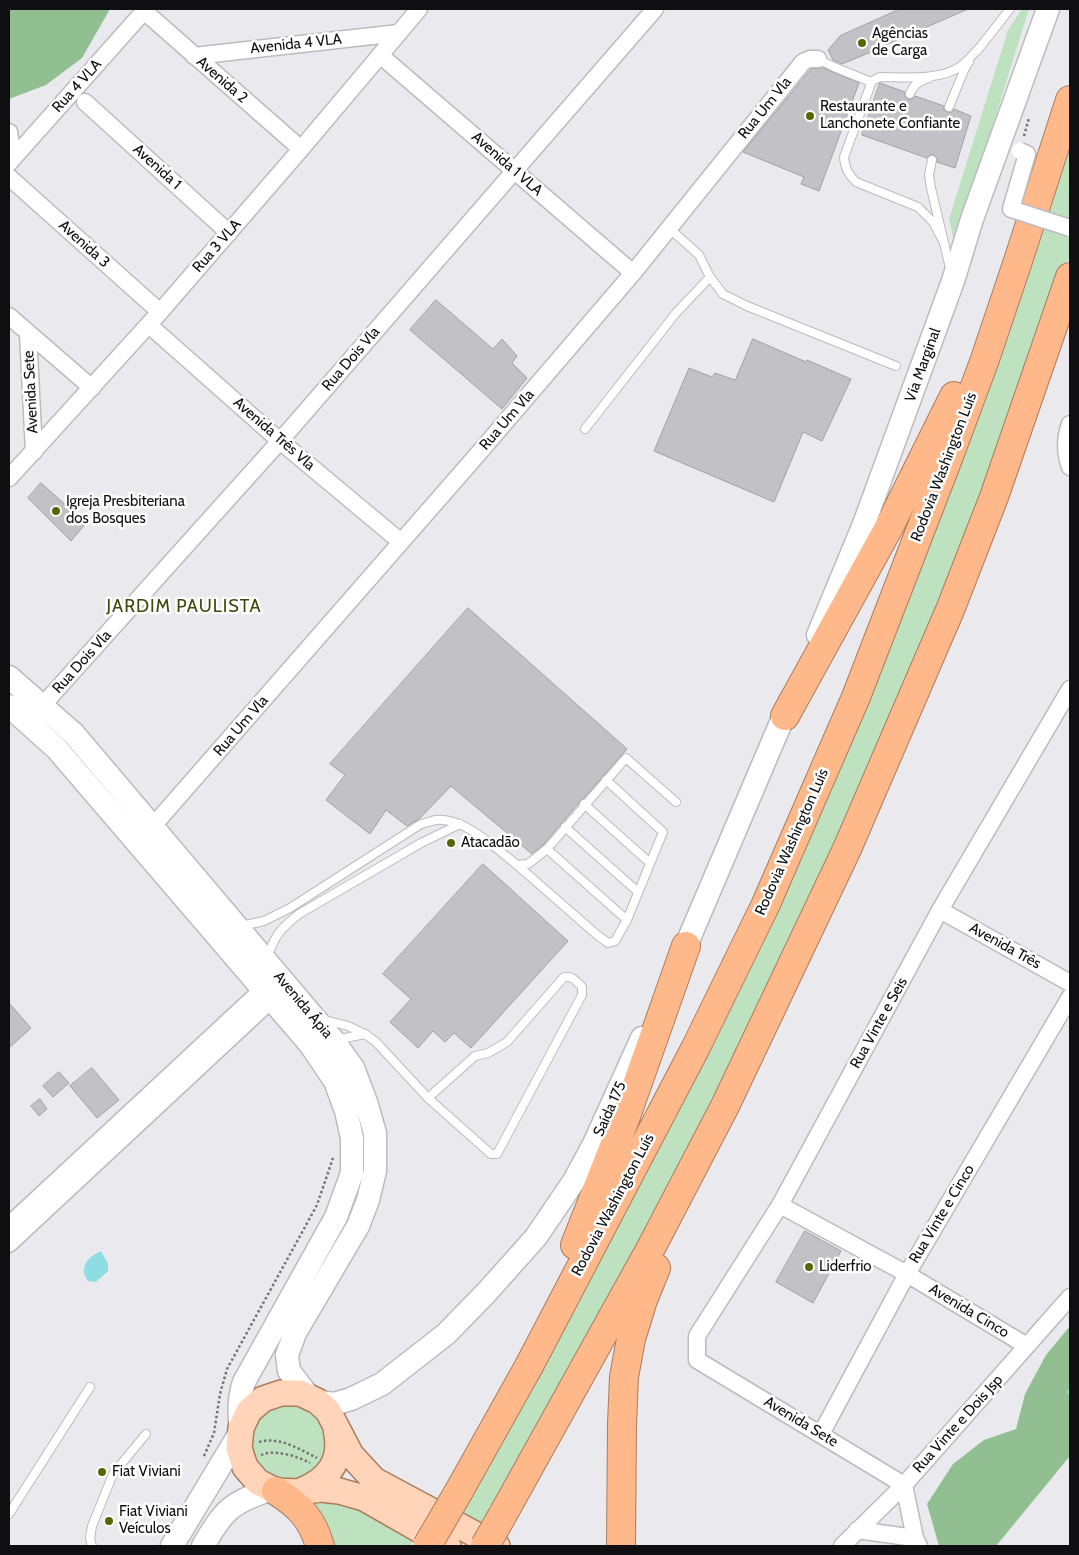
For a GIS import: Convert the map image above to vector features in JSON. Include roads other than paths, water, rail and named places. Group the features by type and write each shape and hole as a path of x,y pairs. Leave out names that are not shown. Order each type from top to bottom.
{"highway":[{"name":"Rodovia Washington Luís","path":"427,1546 529,1366 695,1049 765,906 856,698 953,445 1018,261 1070,100"},
{"path":"785,716 897,511 1018,261"},
{"path":"622,1546 624,1377 630,1339 643,1300 725,1106 846,849 950,610 994,497 1070,277"},
{"path":"529,1366 625,1119 686,946"},
{"path":"485,1546 652,1246 725,1106"},
{"path":"282,1491 311,1524 320,1546"}],"main road":[{"name":"Via Marginal","path":"785,716 864,524 953,282 972,219 1048,9"},
{"name":"Avenida Ápia","path":"9,677 74,734 145,835 267,994 310,1044 324,1046 353,1068 375,1133 375,1171 368,1200 358,1226 295,1333 287,1355 289,1371 313,1399"},
{"name":"Avenida Ápia","path":"9,706 57,749 237,926 314,1018 346,1111 352,1138 352,1172 336,1217 244,1382 239,1404 240,1430"},
{"name":"Saída 175","path":"313,1399 334,1404 351,1399 382,1384 446,1334 536,1237 574,1180 594,1144 616,1093 686,946 785,716"},
{"path":"172,1546 240,1430 249,1411 263,1399 281,1393 300,1394 313,1399 328,1411 351,1455 374,1480 497,1546"},
{"path":"203,1546 217,1522 232,1506 252,1495 315,1485 328,1474 336,1458 339,1441 335,1424"},
{"path":"240,1430 239,1448 245,1467 258,1482 282,1491 321,1489 364,1498 448,1546"}],"street":[{"name":"Rua 3 VLA","path":"9,478 149,325 419,9"},
{"name":"Rua Dois Vla","path":"32,726 42,706 280,441 655,9"},
{"name":"Avenida 2","path":"145,10 194,56 301,149"},
{"name":"Rua 4 VLA","path":"11,160 145,10"},
{"name":"Avenida 4 VLA","path":"194,56 399,33"},
{"name":"Avenida 1 VLA","path":"380,55 633,273"},
{"name":"Rua Um Vla","path":"145,835 633,273 803,62 818,58"},
{"name":"Avenida 1","path":"85,102 228,233"},
{"path":"9,132 11,160"},
{"path":"1020,151 1027,154 1012,208 1070,228"},
{"name":"Avenida 3","path":"9,177 160,312"},
{"path":"9,316 92,388"},
{"name":"Avenida Três Vla","path":"149,325 280,441 401,542"},
{"name":"Avenida Sete","path":"28,333 34,452"},
{"path":"1070,424 1067,432 1066,457 1070,467"},
{"name":"Rua Vinte e Seis","path":"697,1360 697,1336 780,1205 940,910 1070,689"},
{"name":"Avenida Três","path":"940,910 1070,983"},
{"path":"9,1225 267,994"},
{"path":"9,1244 267,994"},
{"name":"Rua Vinte e Cinco","path":"821,1434 907,1274 1070,997"},
{"name":"Avenida Cinco","path":"780,1205 907,1274 1027,1346"},
{"name":"Rua Vinte e Dois Jsp","path":"842,1546 904,1485 1069,1298"},
{"name":"Avenida Sete","path":"697,1360 904,1485"},
{"path":"857,1530 917,1542 904,1485"}],"lane":[{"path":"949,108 965,68 1010,9"},
{"path":"910,94 914,85 919,82 962,66 980,47"},
{"name":"Rua Um Vla","path":"818,58 834,67 871,82"},
{"path":"935,76 880,77 871,82 844,157 848,175 856,182 918,207 933,222 944,242"},
{"path":"932,160 929,175 931,188 953,282"},
{"path":"670,229 699,255 710,277 723,294 747,306 896,366"},
{"path":"585,429 676,313 710,277"},
{"path":"517,865 528,864 547,849 584,804 626,758 676,802"},
{"path":"237,926 264,921 290,908 421,824 438,820 460,824 484,839 517,865 596,934 608,943 615,941 627,920 663,832 606,780"},
{"path":"584,804 650,864"},
{"path":"266,961 273,942 283,926 299,914 421,843 460,824"},
{"path":"566,827 638,892"},
{"path":"547,849 627,920"},
{"path":"314,1018 348,1026 376,1042 428,1098 491,1154 497,1154 582,995 582,987 572,978 564,977 507,1042 488,1053 475,1056 428,1098"},
{"path":"324,1046 365,1034"},
{"path":"9,1514 90,1387"},
{"path":"92,1546 90,1538 92,1526 113,1474 146,1434"}],"water":[{"path":"101,1251 108,1264 108,1271 96,1282 88,1281 85,1276 84,1267 92,1256"}],"place":[{"name":"Agências de Carga","path":"862,43"},
{"name":"Restaurante e Lanchonete Confiante","path":"810,116"},
{"name":"Igreja Presbiteriana dos Bosques","path":"56,511"},
{"name":"Atacadão","path":"451,843"},
{"name":"Liderfrio","path":"809,1267"},
{"name":"Fiat Viviani","path":"102,1472"},
{"name":"Fiat Viviani Veículos","path":"109,1521"}],"district":[{"name":"JARDIM PAULISTA","path":"184,607"}]}
